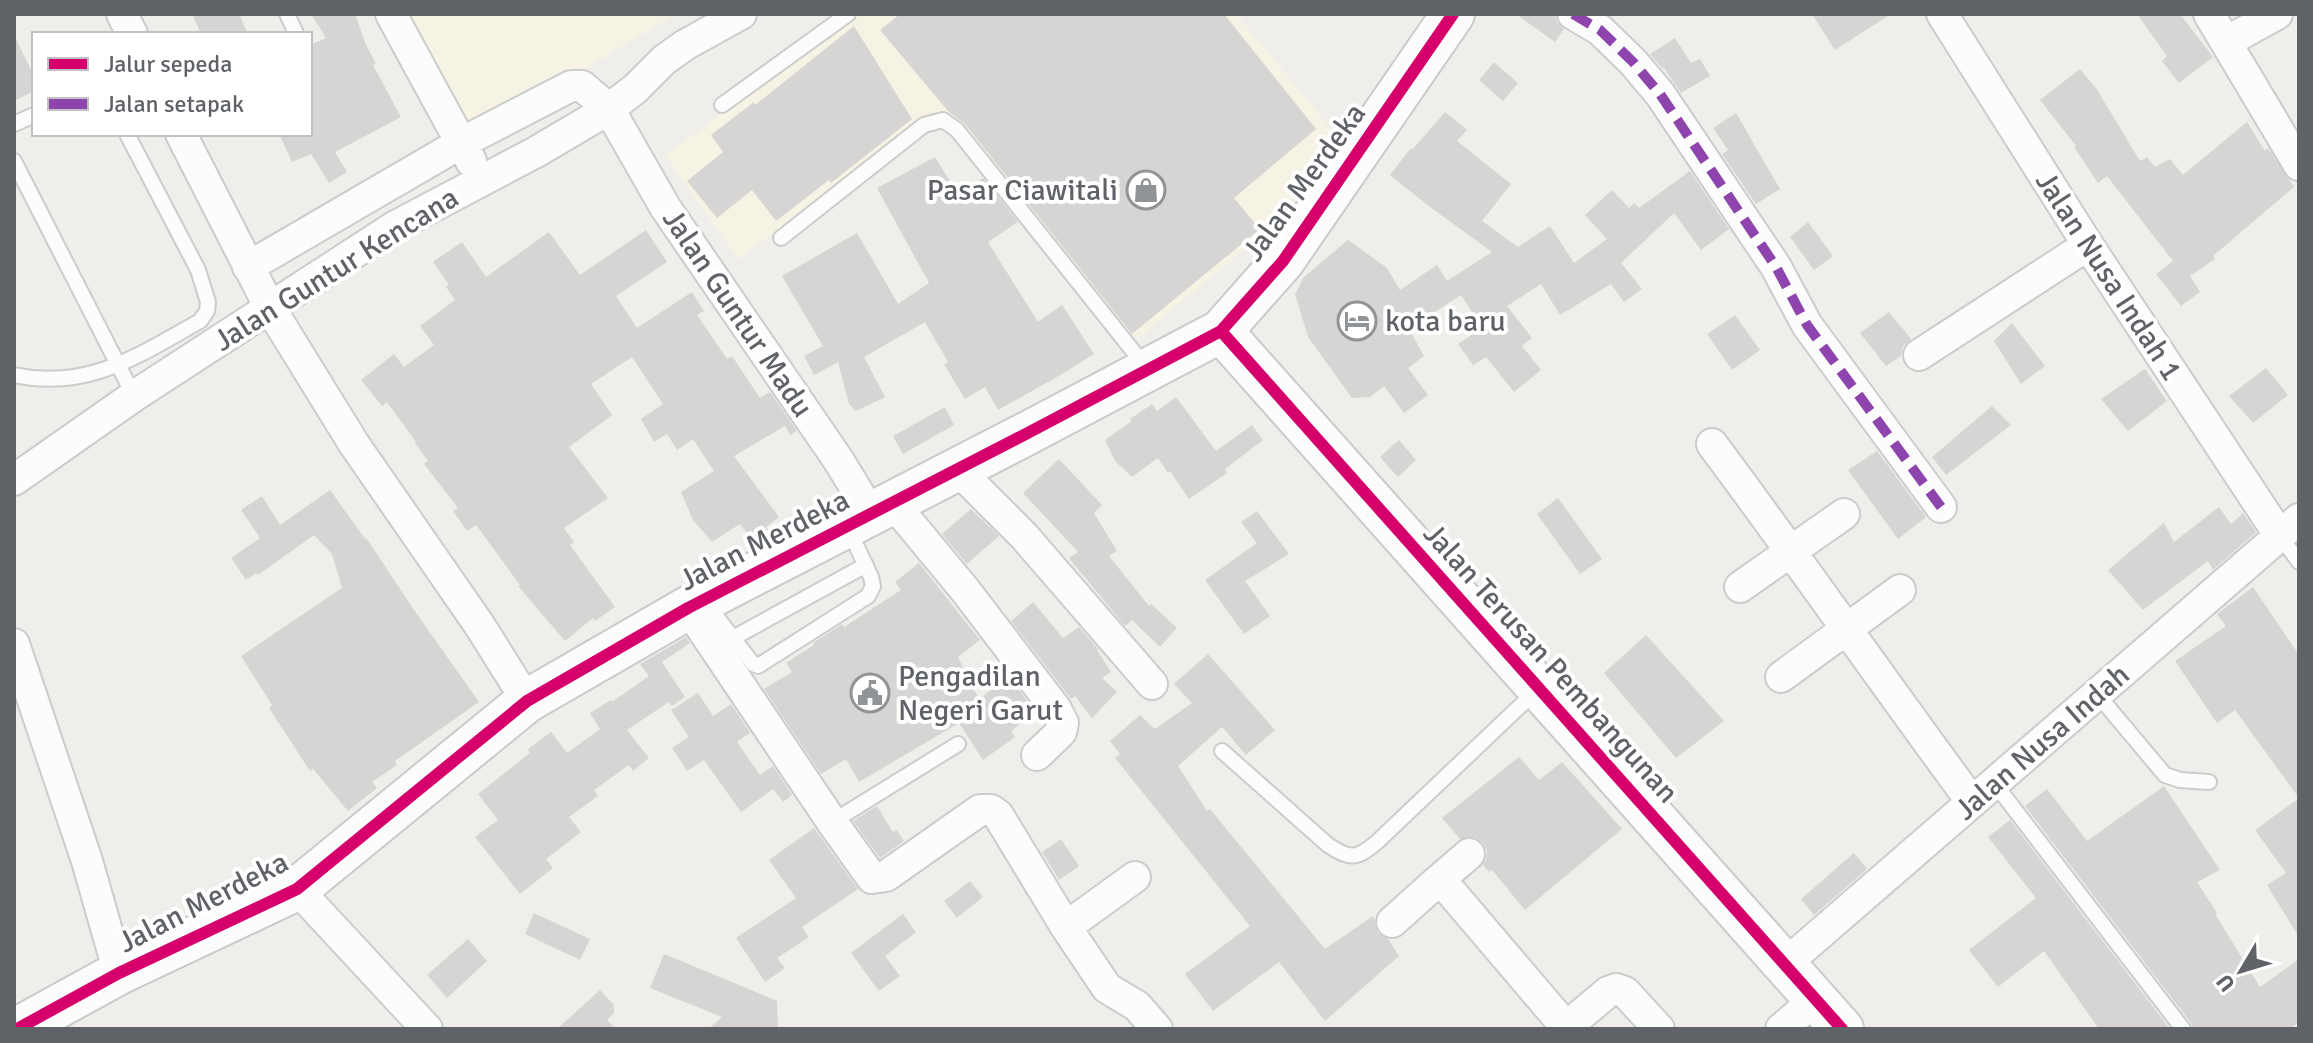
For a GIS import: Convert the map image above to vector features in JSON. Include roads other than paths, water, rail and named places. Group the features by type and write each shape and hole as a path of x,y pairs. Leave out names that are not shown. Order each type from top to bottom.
{"street":[{"path":"122,14 131,32"},
{"path":"391,14 482,181"},
{"name":"Jalan Guntur Kencana","path":"14,480 134,396 394,227 609,109 674,52 741,14"},
{"name":"Jalan Merdeka","path":"17,1029 119,973 297,889 527,701 696,603 1221,331 1283,261 1453,14"},
{"path":"1573,14 1600,30 1660,94 1776,267 1807,325 1941,507"},
{"name":"Jalan Nusa Indah 1","path":"1942,14 2088,245 2289,528"},
{"path":"2209,14 2299,165"},
{"path":"2226,42 2277,14"},
{"path":"248,267 461,143 571,86 582,86 609,109"},
{"name":"Jalan Guntur Madu","path":"609,109 665,207 831,448 871,514 965,590 1056,709 1063,723 1061,732 1037,755"},
{"path":"182,136 270,308 354,444 480,626 527,701"},
{"path":"1919,355 2088,245"},
{"name":"Jalan Terusan Pembangunan","path":"1221,331 1829,1014"},
{"path":"1712,444 1846,630 1983,793"},
{"path":"957,469 1024,536 1152,684"},
{"path":"1740,587 1844,514"},
{"name":"Jalan Nusa Indah","path":"1784,965 2289,528"},
{"path":"1781,677 1900,590"},
{"path":"696,603 832,822 872,878 886,876 980,810 991,810 998,815 1107,988 1137,1006 1157,1029"},
{"path":"14,644 87,861 119,973"},
{"path":"1392,922 1469,854"},
{"path":"1066,927 1135,877"},
{"path":"1440,879 1565,1028 1608,992 1616,989 1625,992 1659,1029"},
{"path":"297,889 427,1029"},
{"path":"1781,1029 1829,1014"}],"lane":[{"path":"722,105 848,14"},
{"path":"781,238 924,125 943,120 957,130 1148,370"},
{"path":"14,375 46,380 68,379 120,366 200,321 207,311 208,302 198,270 128,136"},
{"path":"14,161 134,396"},
{"path":"696,603 758,666 868,596 873,586 866,565 871,514"},
{"path":"2289,528 2299,562"},
{"path":"733,638 866,565"},
{"path":"1222,751 1328,845 1348,856 1357,856 1377,842 1539,688"},
{"path":"2097,694 2165,775 2180,780 2209,782"},
{"path":"832,822 958,744"},
{"path":"1983,793 2183,1029"}],"place":[{"name":"Pasar Ciawitali","path":"1146,190"},
{"name":"kota baru","path":"1357,321"},
{"name":"Pengadilan Negeri Garut","path":"870,693"}]}
